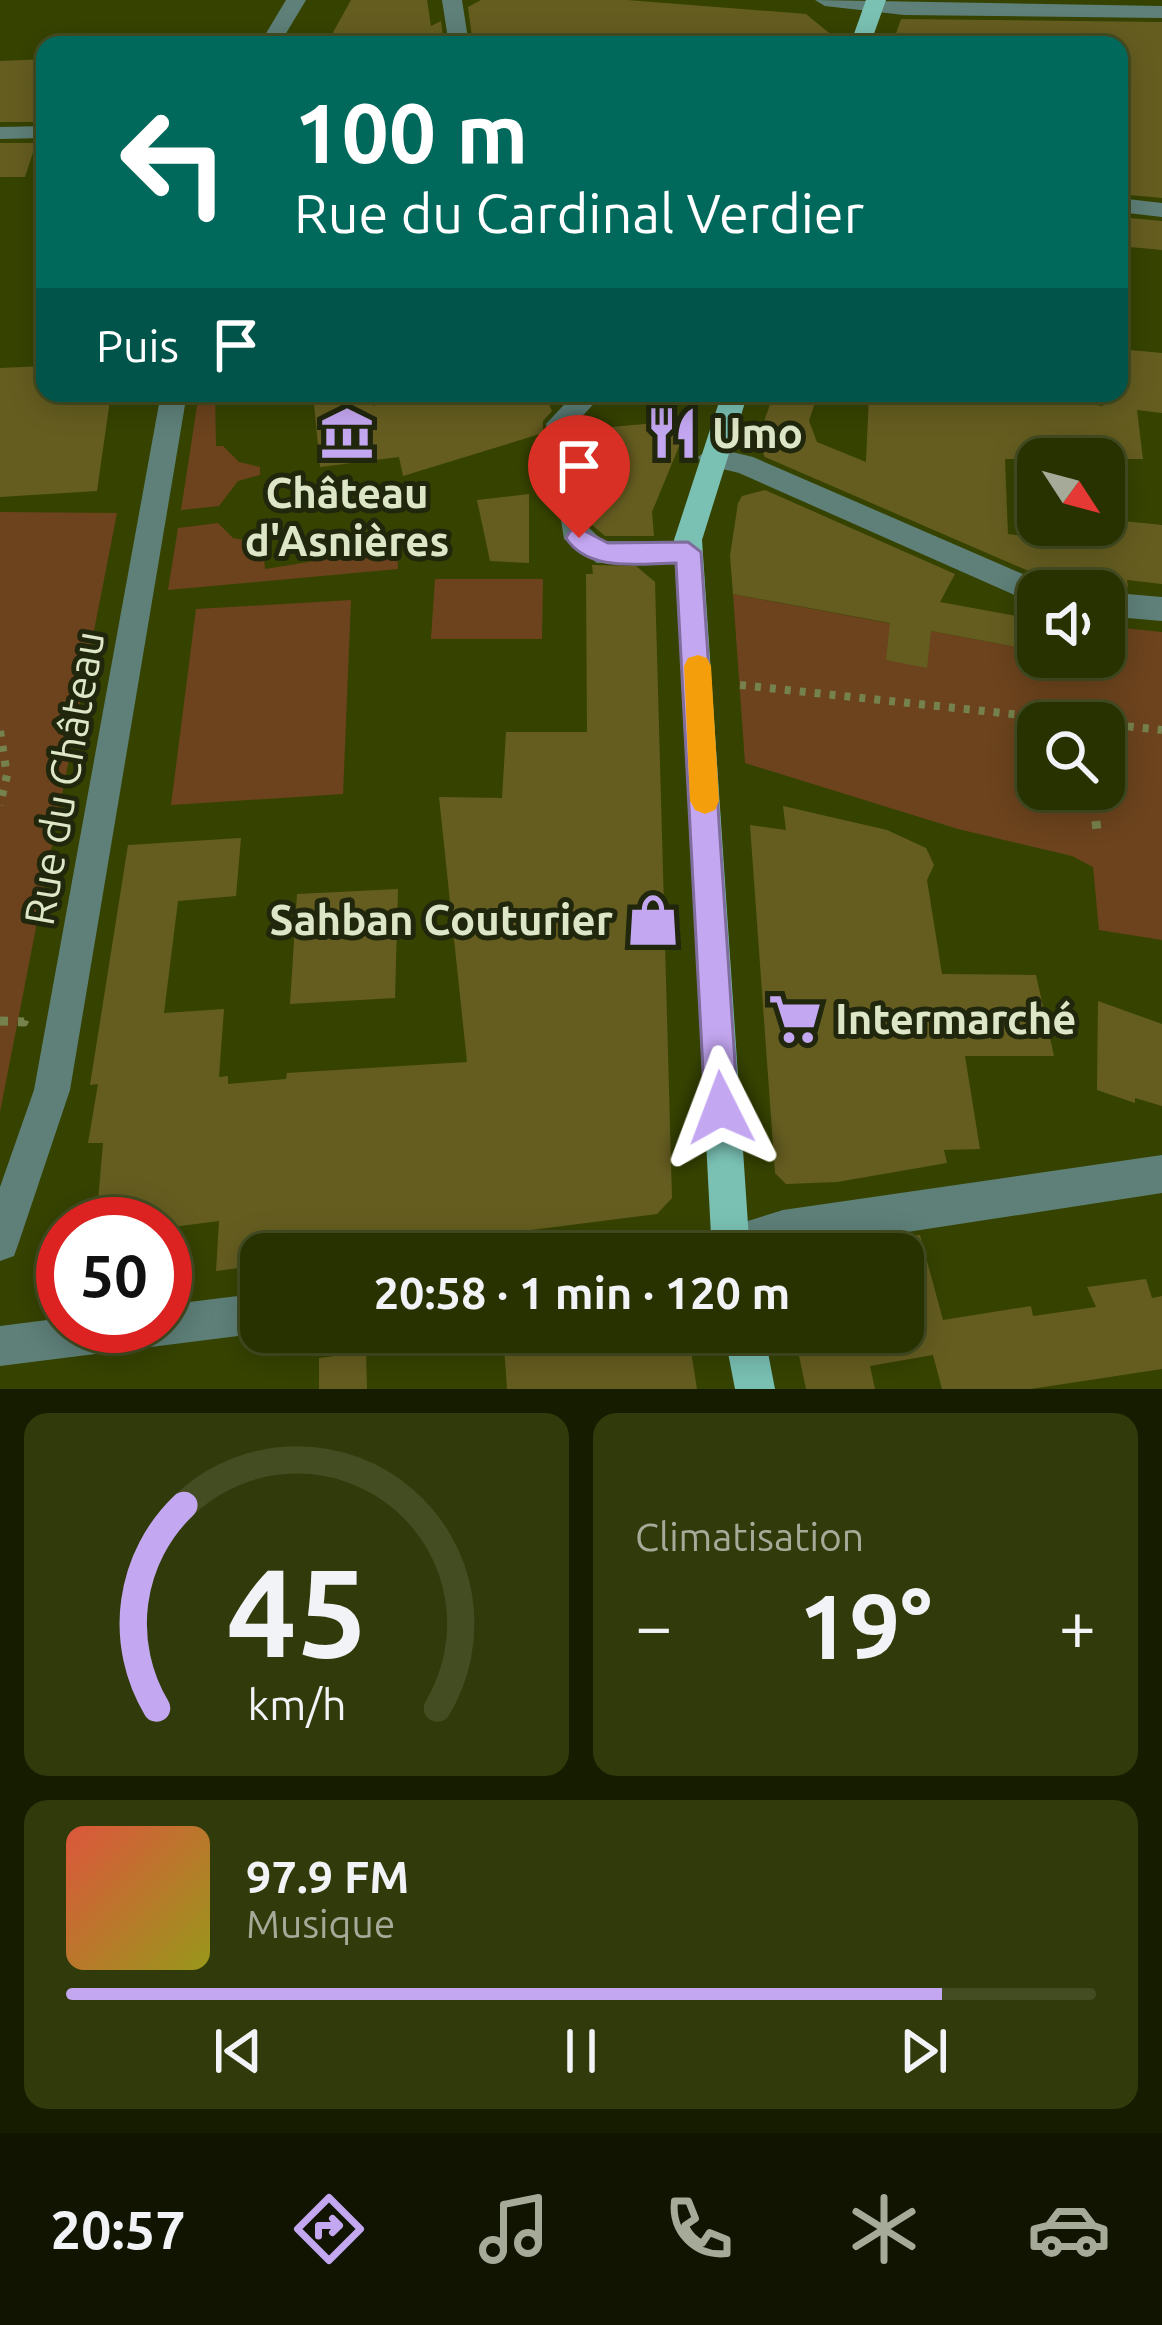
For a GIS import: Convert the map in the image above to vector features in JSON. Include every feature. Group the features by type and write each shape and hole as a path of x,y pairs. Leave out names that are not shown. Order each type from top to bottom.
{"main road":[{"path":"863,36 875,3"},
{"path":"719,1233 688,552 696,505 731,402"},
{"path":"748,1353 755,1389"}],"street":[{"path":"274,36 296,0"},
{"path":"452,0 458,36"},
{"path":"825,0 1162,12"},
{"path":"0,133 36,132"},
{"path":"1128,206 1162,210"},
{"name":"Rue du Château","path":"0,1242 52,1090 172,402"},
{"path":"575,402 558,429 572,523 579,538 604,553 688,552"},
{"path":"711,457 744,464 1017,584"},
{"path":"1125,606 1162,609"},
{"path":"772,1233 1162,1174"},
{"path":"192,1322 240,1316"},
{"path":"0,1346 36,1342"}],"path":[{"path":"740,685 1017,714"},
{"path":"1125,726 1162,730"},
{"path":"0,731 7,775 0,805"},
{"path":"1095,810 1097,831"},
{"path":"0,1021 19,1022"}],"shaded area":[{"path":"198,402 215,402 216,446 223,446 239,462 260,467 260,475 238,481 219,506 181,510"},
{"path":"0,512 117,513 0,1112"},
{"path":"218,523 233,538 263,544 265,569 397,548 398,569 168,590 178,528"},
{"path":"435,579 543,579 542,639 431,639"},
{"path":"733,594 1017,647 1017,678 1125,678 1125,628 1162,632 1162,940 1099,930 1093,867 1072,856 958,829 745,763"},
{"path":"351,600 343,794 171,805 196,609"}],"building":[{"path":"351,0 427,0 431,26 441,21 443,36 331,36"},
{"path":"481,0 627,0 806,14 833,36 472,36 468,7"},
{"path":"901,19 1162,22 1162,198 1128,195 1128,36 895,36"},
{"path":"36,59 36,122 0,122 0,61"},
{"path":"0,143 36,143 25,177 0,177"},
{"path":"1128,218 1162,221 1162,250 1128,247"},
{"path":"1128,350 1162,353 1162,413 1137,410 1143,459 1125,459 1125,438 1017,438 1017,459 1005,459 1008,534 1017,535 1017,546 1125,546 1125,521 1162,525 1162,584 1127,580 1125,587 1125,570 1026,570 765,457 757,441 771,402 815,402 809,421 817,442 866,462 869,402 1103,406 1103,402 1128,402"},
{"path":"36,366 36,402 110,402 97,491 0,497 0,368"},
{"path":"314,402 373,402 373,406 384,402 548,402 552,411 543,421 543,433 403,476 399,457 320,467"},
{"path":"656,423 675,432 680,444 652,512 654,536 605,536 591,524 577,430"},
{"path":"765,490 955,574 940,602 1017,616 1017,647 931,631 927,668 886,660 890,623 733,594 730,556 742,496"},
{"path":"529,494 529,563 490,561 477,500"},
{"path":"592,565 636,566 655,582 672,1198 657,1214 507,1233 240,1233 240,1268 216,1271 219,1221 192,1224 192,1197 98,1197 103,1143 88,1143 98,1084 90,1085 128,845 241,838 236,896 178,901 164,1013 224,1009 219,1077 228,1076 228,1084 286,1079 287,1073 467,1062 439,797 502,798 506,732 587,732 586,574 593,574"},
{"path":"783,806 887,830 926,848 934,865 927,880 942,974 1036,975 1054,1056 965,1056 980,1149 944,1150 947,1163 837,1182 786,1184 775,1173 750,825 786,830"},
{"path":"398,889 395,998 290,1004 297,894"},
{"path":"1098,1001 1162,1024 1162,1106 1097,1090"},
{"path":"924,1250 943,1320 1031,1306 1033,1316 1096,1307 1087,1287 1146,1279 1152,1298 1162,1296 1162,1369 1031,1389 942,1389 933,1355 870,1366 875,1389 806,1389 798,1353 924,1353"},
{"path":"366,1353 367,1389 319,1389 319,1358"},
{"path":"504,1353 691,1353 697,1389 507,1389"}],"slow traffic":[{"path":"698,666 705,801"}],"place":[{"name":"Château d'Asnières","path":"347,433"},
{"name":"Umo","path":"672,433"},
{"name":"Sahban Couturier","path":"653,920"},
{"name":"Intermarché","path":"795,1019"}],"route":[{"path":"579,538 604,553 688,552 721,1108"}]}
